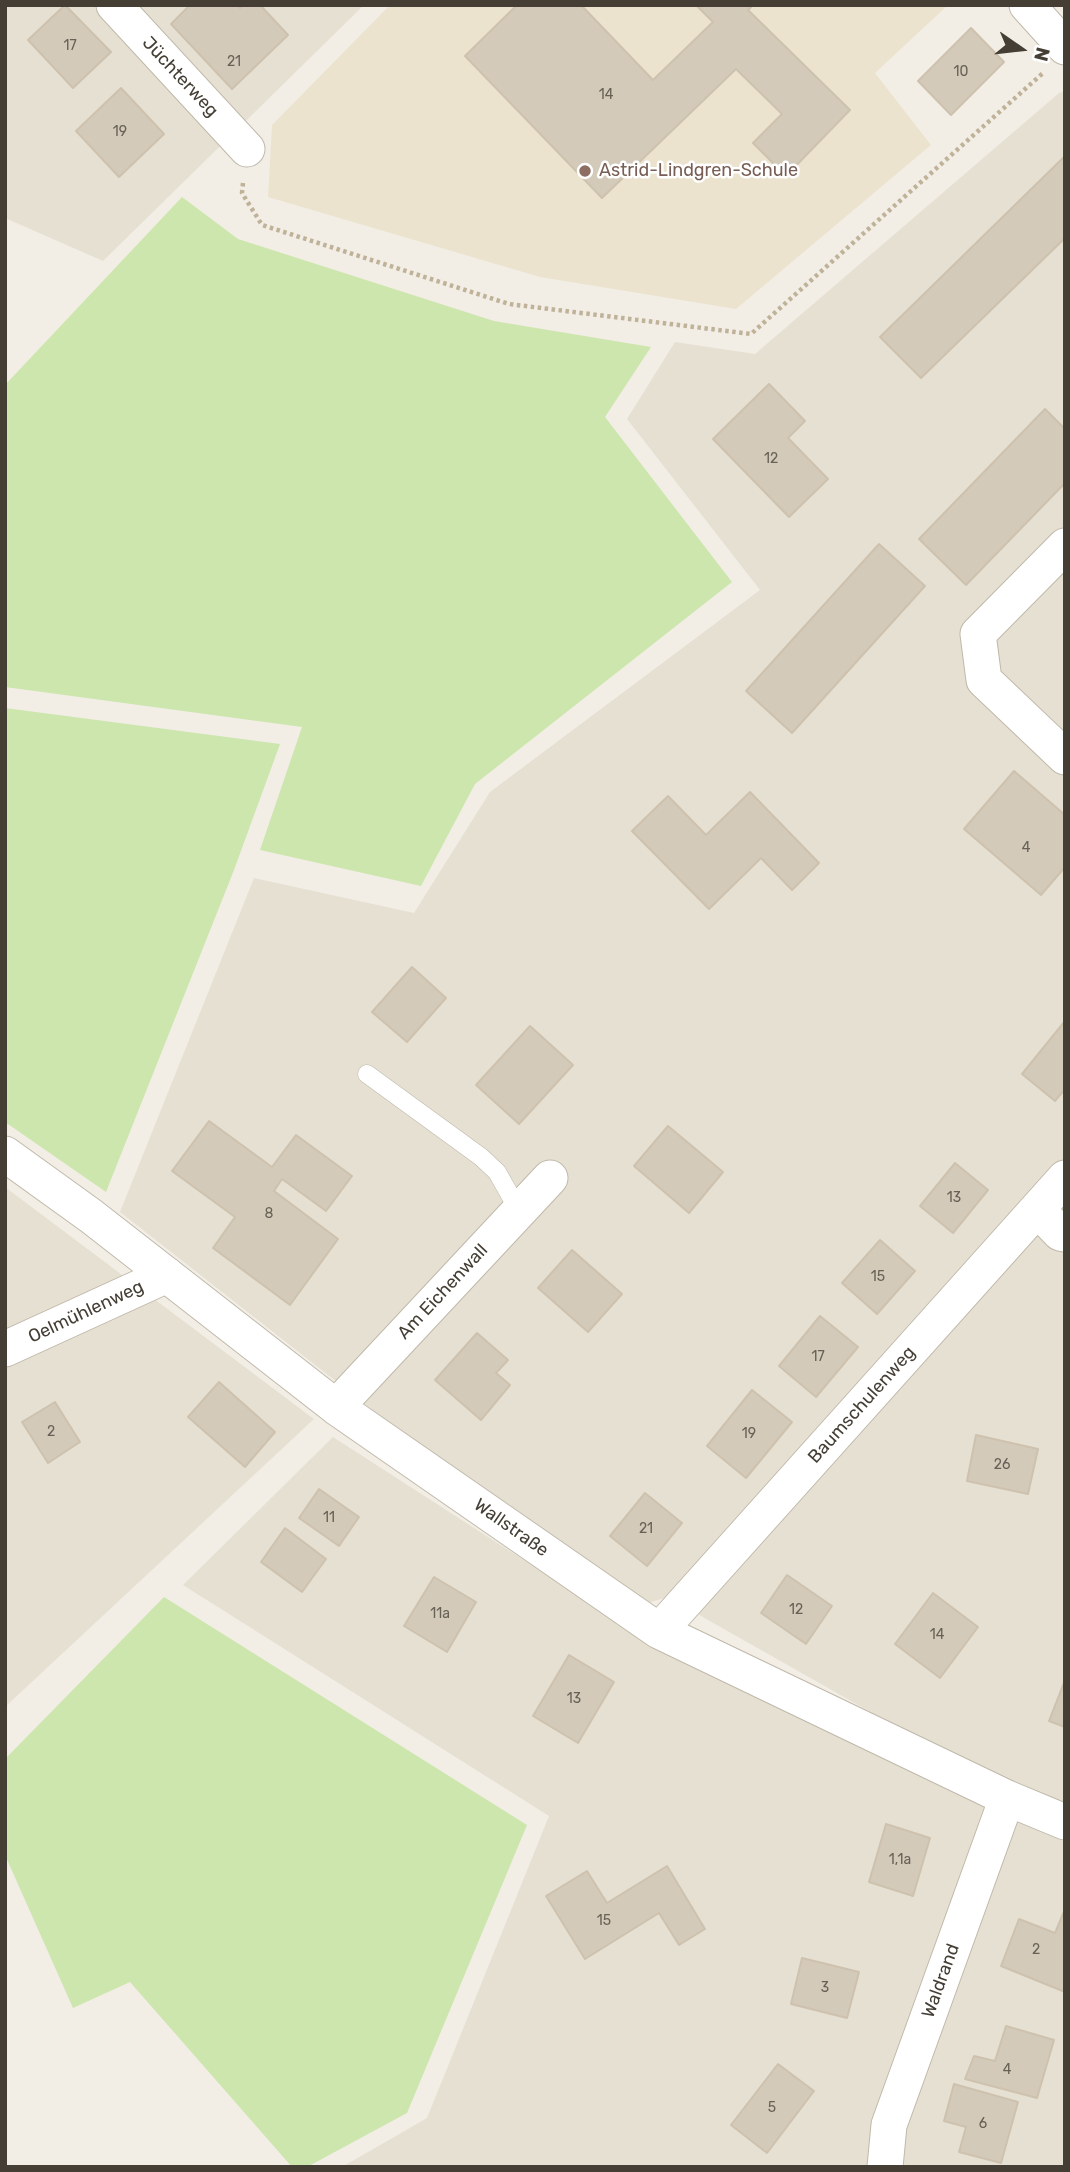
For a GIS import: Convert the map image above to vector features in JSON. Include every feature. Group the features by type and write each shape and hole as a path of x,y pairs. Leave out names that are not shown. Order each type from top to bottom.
{"street":[{"name":"Jüchterweg","path":"114,5 247,149"},
{"path":"1027,5 1055,59"},
{"path":"1065,546 978,634 984,680 1065,757"},
{"name":"Wallstraße","path":"5,1154 91,1216 336,1407 659,1631 1007,1798 1065,1822"},
{"name":"Am Eichenwall","path":"336,1407 550,1178"},
{"name":"Baumschulenweg","path":"659,1631 1065,1178"},
{"path":"1038,1210 1060,1233 1065,1234"},
{"name":"Oelmühlenweg","path":"5,1349 167,1275"},
{"name":"Waldrand","path":"885,2167 889,2125 1007,1798"}],"lane":[{"path":"367,1074 481,1157 497,1172 519,1211"}],"path":[{"path":"247,149 242,193 262,225 509,304 751,334 1055,59"}],"shaded area":[{"path":"5,5 364,5 103,261 5,218"},
{"name":"Astrid-Lindgren-Schule","path":"390,5 948,5 875,73 931,145 736,309 540,277 268,197 272,125"},
{"path":"1065,91 1065,1158 678,1594 644,1604 370,1408 120,1212 254,878 414,913 490,792 760,590 627,419 675,342 755,354 1059,93"},
{"path":"5,1187 314,1419 5,1707"},
{"path":"1065,1191 1065,1805 962,1764 694,1612"},
{"path":"333,1437 665,1651 1065,1834 1065,2167 342,2167 427,2118 549,1816 183,1585"}],"green space":[{"path":"182,197 238,239 494,321 651,347 605,417 732,582 475,784 421,886 260,850 302,727 5,687 5,385"},
{"path":"5,708 280,744 234,870 106,1192 5,1122"},
{"path":"164,1597 527,1825 407,2113 307,2167 292,2167 130,1982 73,2008 5,1855 5,1759"}],"building":[{"path":"65,5 111,52 73,88 28,40"},
{"path":"190,5 237,5 240,8 243,5 260,5 288,35 232,89 171,24"},
{"path":"517,5 581,5 653,80 713,22 696,5 753,5 748,10 850,110 786,176 753,143 782,114 736,69 602,198 465,56"},
{"path":"971,28 1004,62 951,115 918,81"},
{"path":"121,88 164,134 119,177 76,131"},
{"path":"1065,156 1065,238 921,378 880,337"},
{"path":"769,384 805,421 788,438 828,479 789,517 713,439"},
{"path":"1045,409 1065,429 1065,483 966,585 919,539"},
{"path":"879,544 925,586 792,733 746,691"},
{"path":"1014,771 1065,815 1065,867 1041,895 964,829"},
{"path":"750,792 819,863 792,890 761,858 709,909 632,831 668,796 706,835"},
{"path":"412,967 446,998 407,1042 372,1012"},
{"path":"1065,1021 1065,1089 1055,1101 1022,1074"},
{"path":"530,1026 573,1065 519,1124 476,1085"},
{"path":"209,1121 272,1167 296,1135 352,1176 326,1211 282,1179 274,1191 338,1239 290,1305 213,1248 235,1217 172,1171"},
{"path":"668,1126 723,1172 689,1213 634,1166"},
{"path":"955,1163 988,1190 953,1233 920,1206"},
{"path":"880,1240 915,1271 877,1314 842,1283"},
{"path":"572,1250 622,1294 588,1332 538,1288"},
{"path":"820,1316 858,1347 816,1397 779,1366"},
{"path":"477,1333 508,1360 496,1373 510,1385 481,1420 435,1380"},
{"path":"219,1382 275,1432 245,1467 188,1417"},
{"path":"752,1390 792,1422 746,1478 707,1446"},
{"path":"55,1402 80,1442 48,1463 22,1422"},
{"path":"976,1435 1038,1449 1028,1494 967,1481"},
{"path":"319,1489 359,1517 339,1546 299,1518"},
{"path":"645,1493 682,1523 647,1566 610,1536"},
{"path":"285,1528 326,1559 302,1592 261,1562"},
{"path":"787,1575 832,1606 806,1644 761,1613"},
{"path":"434,1577 476,1602 447,1652 404,1626"},
{"path":"933,1593 978,1627 940,1678 895,1644"},
{"path":"569,1655 614,1682 578,1743 533,1716"},
{"path":"1065,1680 1065,1727 1049,1721"},
{"path":"886,1824 930,1838 913,1896 869,1882"},
{"path":"667,1866 705,1929 679,1945 659,1913 585,1959 546,1896 587,1871 607,1903"},
{"path":"1065,1909 1065,1992 1001,1966 1019,1919 1055,1933"},
{"path":"802,1958 859,1972 847,2018 791,2004"},
{"path":"1006,2026 1054,2040 1037,2098 965,2079 974,2056 995,2061"},
{"path":"778,2064 814,2091 767,2153 731,2125"},
{"path":"954,2084 1018,2102 1001,2163 959,2152 966,2127 944,2121"}],"place":[{"name":"Astrid-Lindgren-Schule","path":"585,171"}]}
